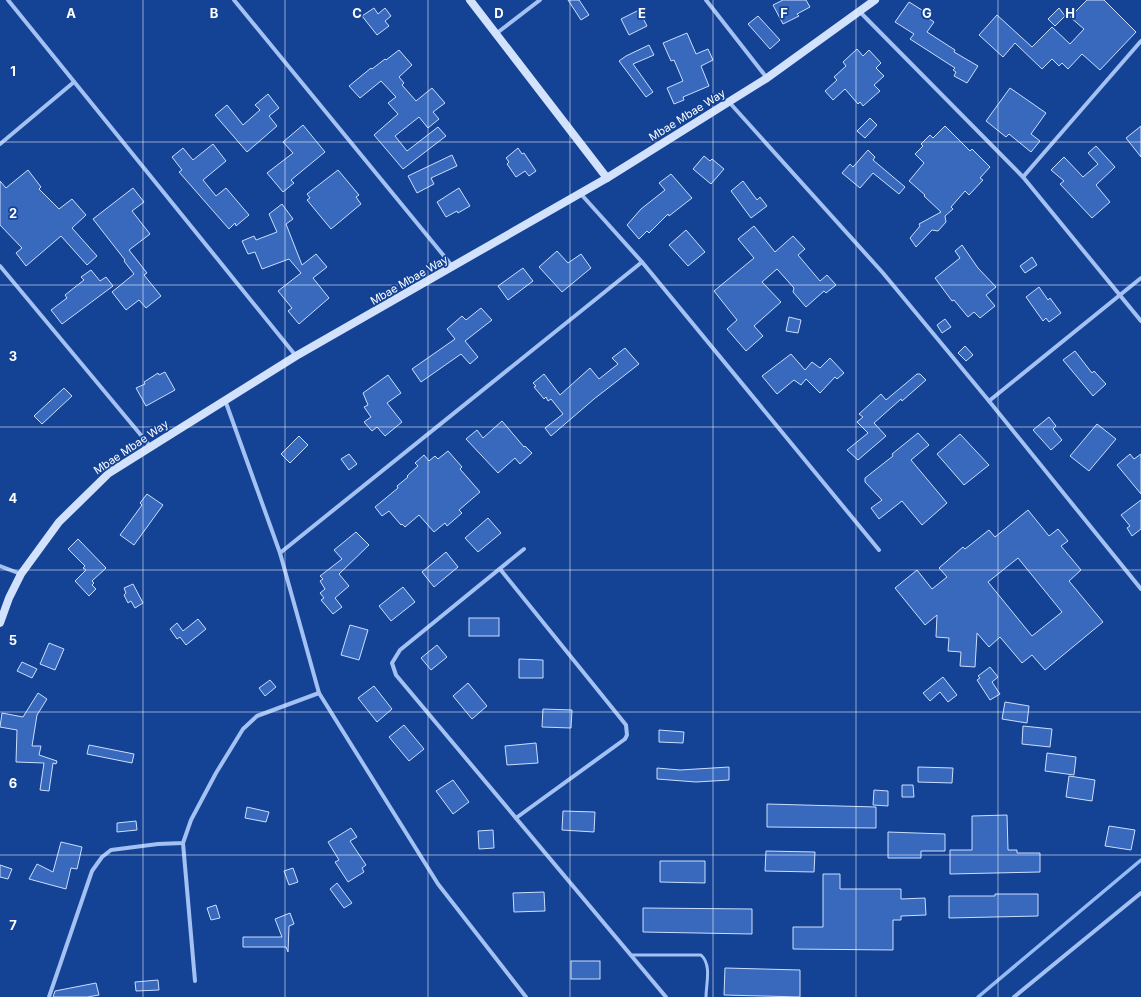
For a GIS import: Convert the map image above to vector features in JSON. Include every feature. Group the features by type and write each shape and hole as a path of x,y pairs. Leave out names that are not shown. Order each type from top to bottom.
{"street":[{"path":"8,0 296,356"},
{"path":"234,0 453,267"},
{"path":"470,0 497,33 607,178"},
{"path":"497,33 540,0"},
{"path":"706,0 767,78"},
{"name":"Mbae Mbae Way","path":"0,623 21,574 58,522 108,473 296,356 607,178 767,78 875,0"},
{"path":"860,12 1023,177 1141,321"},
{"path":"1023,177 1141,41"},
{"path":"0,144 74,82"},
{"path":"729,102 883,273 990,401 1141,589"},
{"path":"580,193 642,262 879,550"},
{"path":"280,553 642,262"},
{"path":"0,266 150,446"},
{"path":"990,401 1141,278"},
{"path":"225,400 280,553 319,693 438,884 526,997"},
{"path":"524,549 400,650 392,663 396,675 666,997"},
{"path":"0,566 21,574"},
{"path":"500,569 626,725 627,735 625,740 516,818"},
{"path":"195,981 183,843 198,807 244,729 257,716 319,693"},
{"path":"48,997 92,871 102,857 112,850 158,844 183,843"},
{"path":"1014,997 1141,893"}],"lane":[{"path":"631,956 701,956 706,960 708,968 706,997"}],"building":[{"path":"568,0 579,0 589,15 581,20"},
{"path":"783,0 806,0 810,7 797,14 799,16 783,24 773,5"},
{"path":"1087,0 1104,0 1136,32 1100,70 1082,54 1068,69 1062,63 1059,66 1052,59 1042,69 1015,43 1003,57 979,35 997,15 1032,47 1052,27 1070,44 1084,29 1070,17"},
{"path":"909,2 930,15 928,18 934,22 927,32 955,50 954,52 978,66 967,83 954,76 956,72 953,70 955,68 910,39 914,34 895,22"},
{"path":"374,8 378,14 385,8 391,16 385,21 389,26 377,35 362,16"},
{"path":"1059,8 1065,16 1055,26 1048,19"},
{"path":"639,10 647,26 629,35 621,19"},
{"path":"758,16 780,40 770,49 748,24"},
{"path":"687,33 696,54 708,49 713,60 701,66 709,86 683,97 684,100 674,104 667,88 683,81 674,60 671,61 663,43"},
{"path":"649,45 654,55 633,64 653,92 646,97 619,61"},
{"path":"857,49 863,56 869,50 881,63 876,68 884,76 874,85 880,91 863,106 860,102 858,104 845,89 833,100 825,91 837,80 834,77 846,66 843,62"},
{"path":"399,50 412,65 399,77 404,83 402,85 416,101 432,88 445,103 433,112 439,119 428,128 419,117 395,136 407,151 438,127 446,136 403,169 374,135 398,114 388,103 396,97 381,81 360,98 349,86 371,68 372,69 385,59 386,60"},
{"path":"1010,88 1046,113 1031,134 1040,141 1031,152 1009,134 1006,137 986,121"},
{"path":"268,94 279,108 269,116 277,126 247,152 215,115 227,105 243,125 260,110 255,105"},
{"path":"870,118 877,125 865,138 857,131"},
{"path":"303,125 325,152 291,180 294,183 283,192 267,173 293,153 283,142"},
{"path":"945,126 970,151 972,149 990,167 980,178 983,180 969,195 965,191 951,207 953,209 945,216 946,222 938,231 932,230 916,247 910,238 920,226 919,224 941,212 909,181 924,163 915,154 923,146 921,144 930,135 933,138"},
{"path":"1141,126 1141,157 1126,138"},
{"path":"213,144 226,161 203,180 216,196 226,188 249,215 236,226 235,223 229,229 179,172 182,170 172,157 183,148 193,160"},
{"path":"1096,146 1115,167 1096,185 1110,202 1092,218 1060,184 1064,181 1051,170 1064,157 1083,177 1098,164 1088,153"},
{"path":"518,148 522,154 524,153 536,171 529,176 525,171 516,177 507,164 509,162 506,158"},
{"path":"868,150 875,157 873,160 905,187 899,194 873,173 860,188 842,173 850,164 853,167"},
{"path":"452,155 457,166 431,178 434,184 417,193 408,176"},
{"path":"704,156 710,161 712,159 724,169 711,184 693,169"},
{"path":"28,170 41,187 39,189 59,209 72,199 86,215 72,228 97,256 87,265 61,236 26,266 16,253 22,248 0,225 0,181 6,188"},
{"path":"338,170 359,195 356,197 361,204 331,229 307,200 310,198 307,194"},
{"path":"671,174 692,198 669,216 668,214 649,233 647,231 639,239 627,225 641,209 665,190 659,183"},
{"path":"743,181 757,200 760,197 767,206 751,218 731,191"},
{"path":"133,188 144,202 132,211 150,234 129,250 147,273 144,275 161,296 146,308 139,300 126,310 112,292 134,274 93,219"},
{"path":"459,188 470,206 458,213 457,211 446,217 437,202"},
{"path":"282,204 293,219 286,224 302,265 316,254 327,267 313,278 329,298 299,324 288,311 292,308 278,291 301,273 289,259 262,269 255,252 248,254 242,241 254,236 256,240 277,232 269,214"},
{"path":"754,226 775,252 793,236 805,249 798,255 820,281 827,275 836,285 826,293 824,291 806,307 793,292 794,288 777,269 762,282 781,302 754,326 763,336 746,351 727,329 737,320 714,291 754,258 738,239"},
{"path":"686,230 705,252 688,266 669,245"},
{"path":"962,245 978,268 996,287 986,295 995,306 980,318 974,312 968,317 954,300 952,301 935,278 960,258 955,251"},
{"path":"557,251 568,263 581,254 591,268 562,292 539,267"},
{"path":"1032,257 1037,265 1025,273 1020,266"},
{"path":"523,268 533,281 508,300 498,286"},
{"path":"91,270 100,281 106,277 113,286 62,324 51,310 67,298 65,295 84,280 81,277"},
{"path":"1039,287 1048,300 1050,298 1061,313 1049,322 1046,318 1043,321 1026,297"},
{"path":"481,308 492,320 465,341 478,357 470,364 461,354 421,382 412,369 455,339 447,329 462,316 466,320"},
{"path":"789,317 801,320 798,333 786,331"},
{"path":"945,319 951,327 942,333 937,325"},
{"path":"965,346 973,355 966,361 958,353"},
{"path":"625,348 639,364 594,399 551,436 545,428 563,414 551,399 548,401 546,397 544,399 534,387 536,386 533,383 544,374 560,395 590,368 599,379 618,364 612,358"},
{"path":"1075,351 1092,373 1094,371 1106,384 1093,396 1063,360"},
{"path":"791,354 805,370 812,362 820,368 830,358 844,373 837,379 835,377 820,393 806,379 801,385 794,380 777,394 762,376"},
{"path":"165,372 175,390 146,406 136,388 145,384 144,382 158,373 159,375"},
{"path":"917,374 920,374 926,380 902,401 901,399 874,423 886,436 858,460 847,450 868,433 857,422 863,417 859,414 881,394 886,400"},
{"path":"388,375 401,393 387,403 402,422 385,436 377,427 372,431 364,422 371,417 364,407 368,405 363,393"},
{"path":"64,388 72,396 42,424 34,416"},
{"path":"1049,417 1056,426 1053,429 1062,440 1051,450 1033,430"},
{"path":"502,421 524,447 525,446 532,453 520,464 515,458 498,473 466,439 477,430 483,438"},
{"path":"1097,424 1116,439 1089,471 1070,456"},
{"path":"918,433 929,445 911,460 947,503 922,525 902,501 879,519 871,508 882,500 865,482 865,478 893,456 892,454"},
{"path":"960,434 989,465 964,485 937,454"},
{"path":"299,436 308,445 290,463 281,454"},
{"path":"448,451 462,467 460,469 480,492 459,510 462,513 447,526 445,523 434,532 419,515 405,527 402,524 401,525 389,511 382,516 375,507 398,488 397,486 418,466 415,463 424,455 429,461 435,456 438,459"},
{"path":"349,454 357,464 349,470 341,459"},
{"path":"1130,454 1134,459 1141,454 1141,494 1117,465"},
{"path":"147,494 163,505 134,545 120,535 142,505 140,503"},
{"path":"1141,500 1141,529 1132,536 1127,528 1130,526 1121,515"},
{"path":"1028,510 1049,536 1058,529 1068,541 1061,546 1081,570 1069,581 1103,622 1045,670 1032,655 1022,663 1000,637 989,647 977,633 975,667 960,666 961,652 948,651 949,638 936,637 937,615 925,625 895,588 917,570 932,589 947,577 939,568 963,547 965,549 989,530 995,537","holes":["1018,558 1062,612 1032,636 988,582"]},
{"path":"488,518 501,533 478,552 465,538"},
{"path":"356,532 369,545 339,574 349,586 335,598 342,607 333,614 321,600 324,598 320,593 325,589 320,581 323,579 320,576 342,559 334,550"},
{"path":"78,539 106,568 92,581 94,583 92,585 96,589 89,596 75,581 86,570 83,568 85,566 68,549"},
{"path":"446,552 458,567 434,587 422,572"},
{"path":"133,584 143,603 135,608 131,601 128,603 124,595 126,593 124,588"},
{"path":"403,587 415,602 391,621 379,606"},
{"path":"469,618 499,618 499,636 469,636"},
{"path":"198,619 206,629 186,645 180,637 177,639 170,629 177,623 183,631"},
{"path":"350,625 368,630 359,660 341,655"},
{"path":"49,643 64,649 55,670 40,664"},
{"path":"437,645 447,657 431,670 421,658"},
{"path":"519,659 543,660 543,678 519,678"},
{"path":"22,662 37,669 32,678 17,671"},
{"path":"990,667 998,677 992,682 1000,694 990,700 977,680 980,678 978,676"},
{"path":"943,677 957,695 948,702 940,692 930,701 923,693"},
{"path":"270,680 276,687 265,696 259,688"},
{"path":"468,683 487,706 472,719 453,696"},
{"path":"374,686 392,709 377,722 358,698"},
{"path":"38,693 47,699 37,715 32,746 41,746 39,755 57,761 56,764 53,763 49,791 40,790 44,763 16,762 17,730 0,727 2,713 23,717"},
{"path":"1005,702 1029,706 1027,723 1002,719"},
{"path":"543,709 572,710 571,728 542,727"},
{"path":"404,725 424,749 409,761 389,737"},
{"path":"1023,726 1052,729 1050,747 1022,744"},
{"path":"659,730 684,732 683,743 659,742"},
{"path":"536,743 538,763 507,765 505,746"},
{"path":"89,745 134,754 132,763 87,754"},
{"path":"1047,753 1076,757 1074,775 1045,771"},
{"path":"729,767 729,780 696,782 657,779 657,768 680,770"},
{"path":"918,767 953,768 952,783 918,782"},
{"path":"1069,776 1095,780 1092,801 1066,797"},
{"path":"453,780 469,802 453,814 436,791"},
{"path":"902,785 913,785 914,797 902,797"},
{"path":"874,790 888,791 888,806 873,805"},
{"path":"767,804 876,807 876,828 767,827"},
{"path":"247,807 269,812 266,822 245,818"},
{"path":"563,811 595,812 594,832 562,830"},
{"path":"1007,815 1008,850 1017,850 1017,853 1040,853 1040,872 950,874 950,850 972,850 972,816"},
{"path":"136,821 137,830 117,832 117,823"},
{"path":"1109,826 1135,830 1131,850 1105,846"},
{"path":"351,828 357,837 350,841 366,865 362,868 364,872 348,882 335,862 339,860 328,842"},
{"path":"493,830 494,848 479,849 478,831"},
{"path":"888,832 945,834 945,851 921,851 921,858 888,858"},
{"path":"61,842 82,847 77,869 71,868 66,889 29,879 37,864 53,872"},
{"path":"766,851 815,852 814,872 765,871"},
{"path":"660,861 705,861 705,883 660,882"},
{"path":"0,865 12,869 8,879 0,877"},
{"path":"293,868 298,882 289,885 284,871"},
{"path":"823,874 840,874 840,889 901,889 901,899 925,898 926,915 901,916 901,920 893,920 893,950 793,949 793,927 823,927"},
{"path":"337,883 352,903 344,908 330,889"},
{"path":"544,892 545,911 514,912 513,893"},
{"path":"995,894 1038,894 1038,916 949,918 949,896 995,896"},
{"path":"216,905 220,918 211,920 207,908"},
{"path":"643,908 752,909 752,934 643,932"},
{"path":"290,913 294,924 289,926 288,952 286,947 243,947 243,937 282,937 275,919"},
{"path":"571,961 600,961 600,979 571,979"},
{"path":"725,968 800,970 800,997 724,995"},
{"path":"158,980 159,990 136,991 135,982"},
{"path":"96,983 99,995 87,997 53,997 55,991"}],"waterway":[{"path":"978,997 1141,860"}]}
